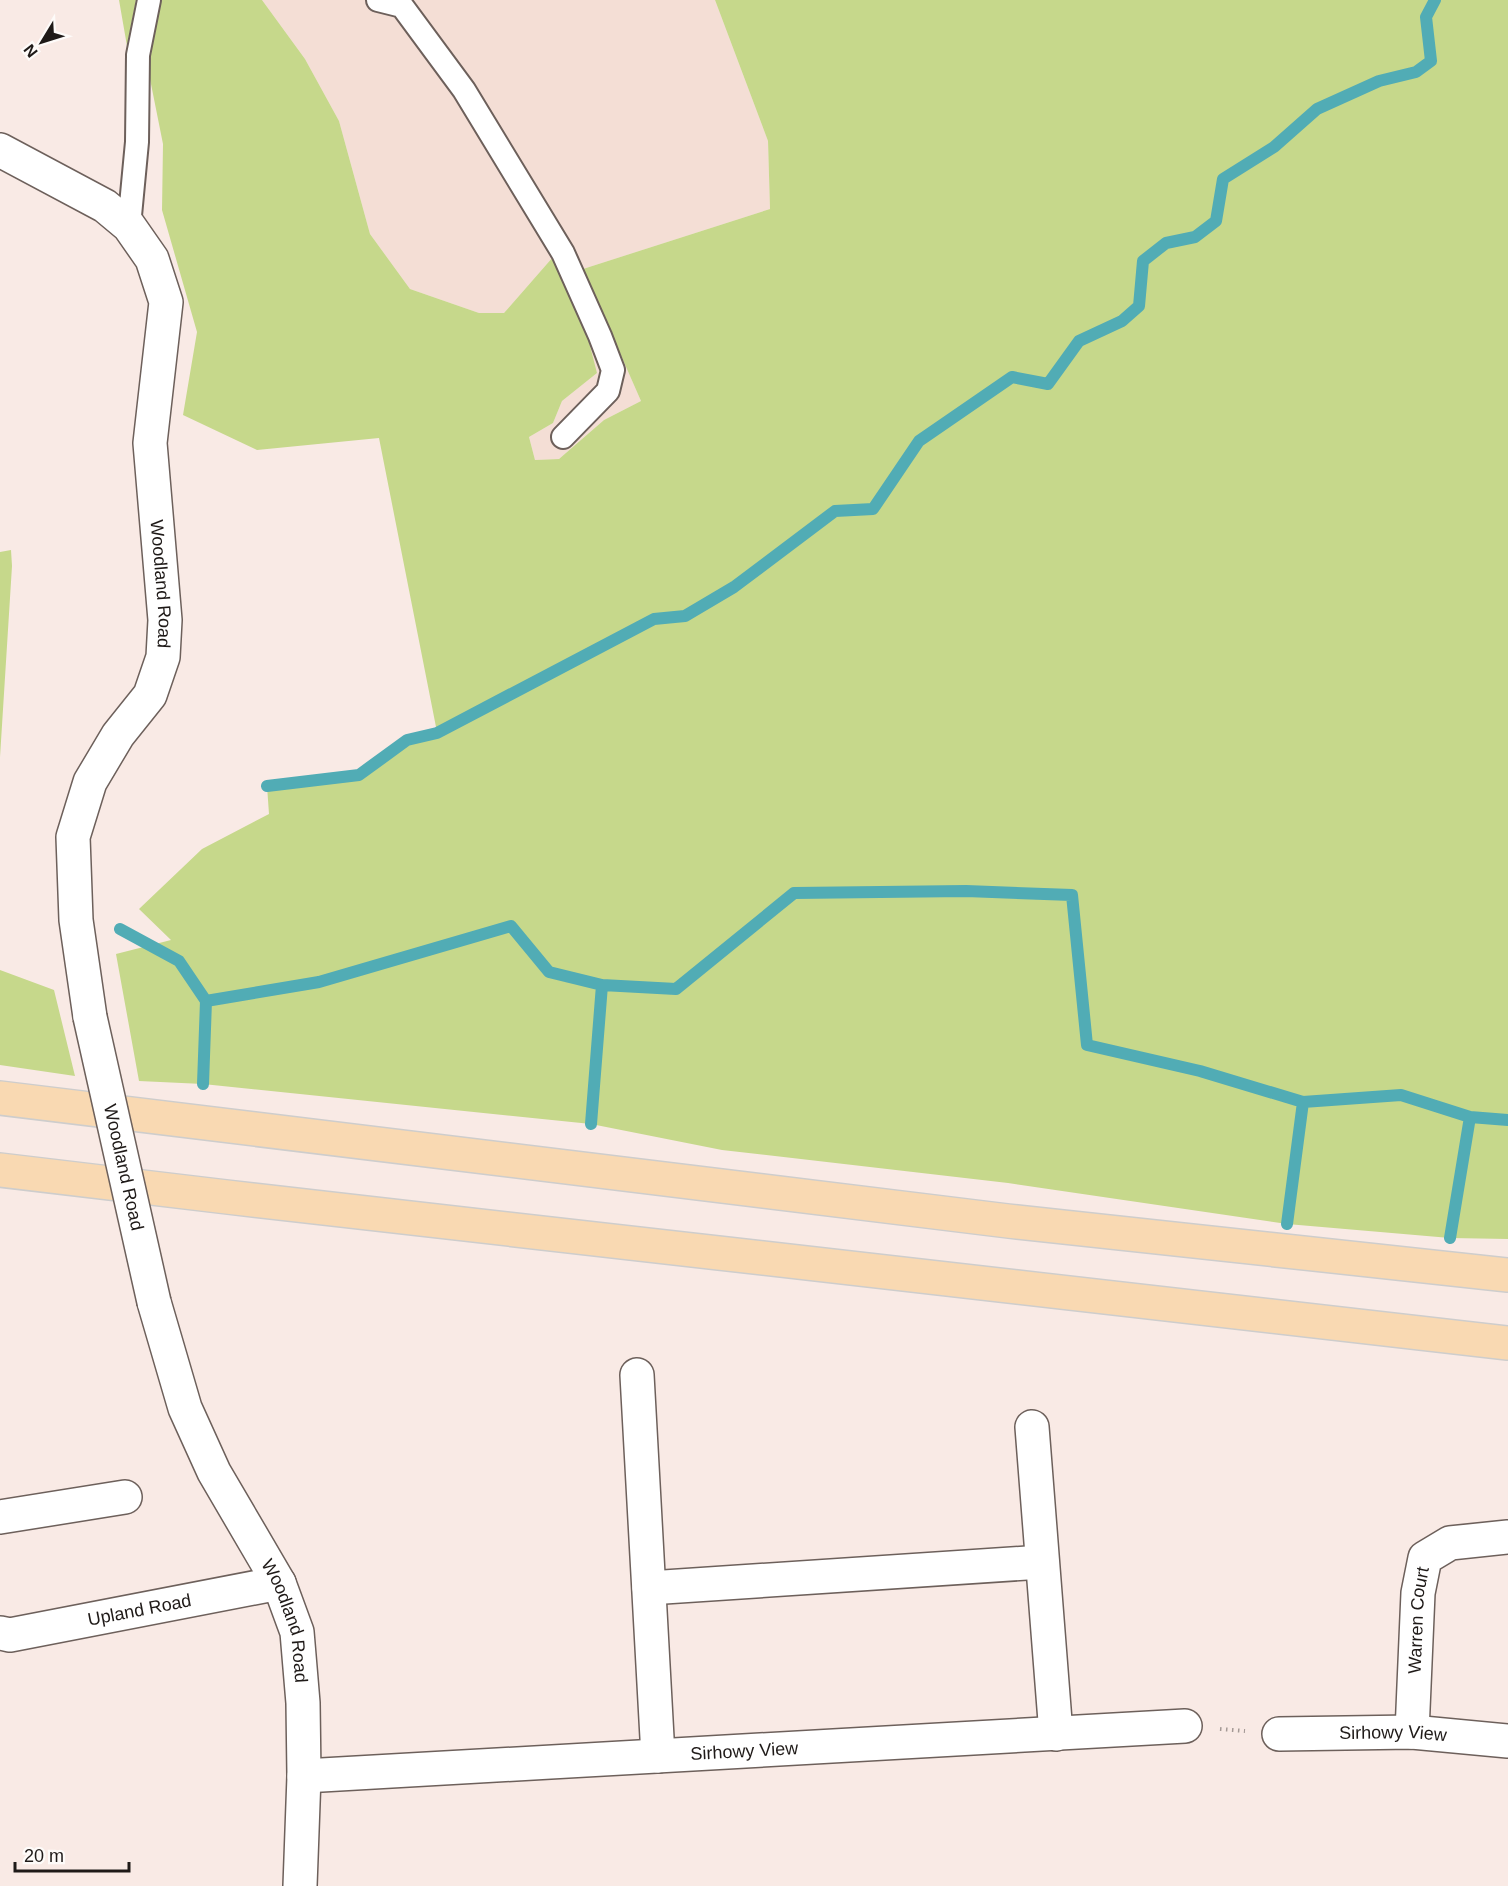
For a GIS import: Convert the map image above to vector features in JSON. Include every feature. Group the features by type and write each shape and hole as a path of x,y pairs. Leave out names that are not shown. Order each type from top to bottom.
{"main road":[{"path":"0,1098 1008,1221 1508,1275"},
{"path":"0,1170 1508,1343"}],"street":[{"name":"Woodland Road","path":"0,150 105,206 129,226 152,259 166,302 150,443 165,620 163,657 150,695 117,735 90,782 73,837 76,920 90,1017 154,1302 185,1408 214,1472 279,1583 297,1632 303,1703 304,1776 300,1886"},
{"path":"637,1375 658,1756"},
{"path":"1032,1426 1056,1734"},
{"path":"0,1517 125,1497"},
{"name":"Warren Court","path":"1412,1732 1418,1593 1425,1558 1450,1543 1508,1537"},
{"path":"649,1588 1042,1562"},
{"name":"Upland Road","path":"0,1633 10,1635 279,1583"},
{"name":"Sirhowy View","path":"304,1776 1185,1726"},
{"name":"Sirhowy View","path":"1279,1734 1412,1732 1508,1741"}],"lane":[{"path":"129,226 137,142 138,55 149,0"},
{"path":"378,0 402,6 464,90 563,253 600,336 614,370 609,391 563,437"}],"path":[{"path":"1185,1726 1279,1734"}],"shaded area":[{"path":"262,0 715,0 768,141 770,209 583,269 641,401 604,420 559,459 535,460 529,437 553,423 562,401 597,373 553,257 504,313 479,313 410,289 370,234 339,121 305,59"}],"green space":[{"path":"119,0 136,0 127,46"},
{"path":"161,0 262,0 305,59 339,121 370,234 410,289 479,313 504,313 553,257 576,292 597,373 562,401 553,423 529,437 535,460 559,459 604,420 641,401 583,269 770,209 768,141 715,0 1508,0 1508,1239 1450,1238 1287,1224 1008,1183 722,1150 591,1124 203,1084 139,1081 116,954 171,940 139,909 202,849 269,814 267,786 359,775 407,740 437,732 379,438 257,450 183,415 197,332 162,210 163,144 149,74 155,16"},
{"path":"11,550 12,566 0,757 0,552"},
{"path":"0,970 54,990 75,1076 0,1065"}],"waterway":[{"path":"267,786 359,775 407,740 437,733 654,619 685,616 734,587 835,511 873,509 919,441 1012,377 1048,384 1079,341 1122,321 1139,306 1143,261 1166,243 1195,237 1216,221 1223,179 1274,147 1317,109 1379,81 1416,72 1431,61 1426,17 1435,0"},
{"path":"120,929 179,961 206,1001 319,982 511,926 549,972 602,985 676,989 794,893 966,891 1072,895 1087,1045 1200,1071 1303,1102 1401,1095 1470,1117 1508,1120"},
{"path":"591,1124 602,985"},
{"path":"203,1084 206,1001"},
{"path":"1287,1224 1303,1102"},
{"path":"1450,1238 1470,1117"}]}
